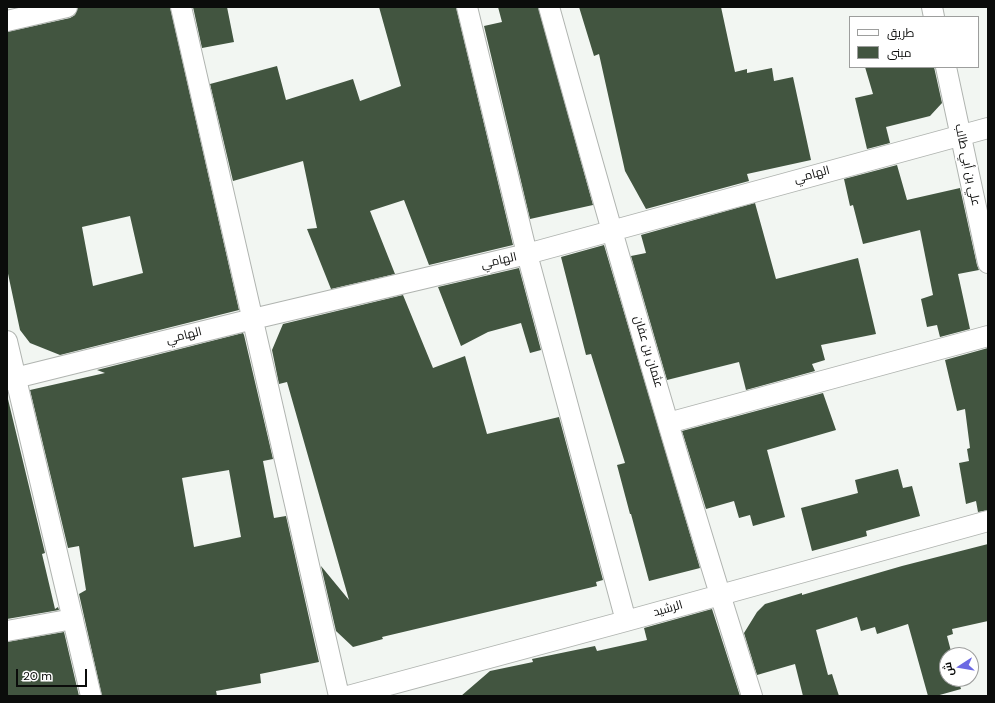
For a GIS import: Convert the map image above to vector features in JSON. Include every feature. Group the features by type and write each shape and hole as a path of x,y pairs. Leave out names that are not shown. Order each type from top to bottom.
{"street":[{"path":"7,21 67,7"},
{"path":"181,7 339,696"},
{"path":"467,7 527,254 626,621"},
{"name":"عثمان بن عفان","path":"549,7 611,230 720,595 752,696"},
{"name":"علي بن أبي طالب","path":"946,68 988,263"},
{"name":"الهامي","path":"12,379 253,319 527,254 961,134 988,128"},
{"path":"668,423 988,336"},
{"path":"7,341 12,379 91,696"},
{"name":"الرشيد","path":"348,696 988,521"},
{"path":"7,631 73,619"}],"building":[{"path":"78,7 170,7 239,310 60,355 30,343 20,330 7,269 7,32 70,18 75,15","holes":["130,216 143,273 93,286 82,227"]},
{"path":"193,7 227,7 234,42 202,48"},
{"path":"379,7 456,7 513,245 429,265 404,200 370,211 395,274 331,289 307,229 317,228 303,161 233,181 210,84 277,66 286,100 353,79 360,101 401,86"},
{"path":"498,7 538,7 593,205 530,219 484,26 502,22"},
{"path":"579,7 721,7 735,72 747,69 747,73 772,68 774,81 793,77 811,160 747,174 749,181 646,209 625,171 599,54 594,56"},
{"path":"865,68 934,68 942,103 930,116 886,127 890,143 867,149 855,98 873,94"},
{"path":"897,165 907,200 960,188 979,270 958,274 970,329 940,337 937,325 927,327 921,299 933,295 920,230 863,244 853,205 850,206 844,179"},
{"path":"755,203 776,279 858,258 876,334 821,345 825,360 812,364 815,371 746,390 739,362 667,380 631,256 646,253 641,235"},
{"path":"604,245 700,568 649,581 617,465 625,463 591,354 586,355 561,257"},
{"path":"519,268 541,350 530,353 521,323 488,332 461,346 438,287"},
{"path":"403,295 433,368 465,356 487,434 559,417 603,580 596,582 597,586 382,637 383,639 353,647 336,631 321,566 349,600 287,382 279,384 272,350 283,324"},
{"path":"243,333 273,459 263,461 274,518 286,516 319,662 260,674 261,683 216,691 217,696 102,696 79,594 86,590 79,546 68,548 30,390 105,373 97,370","holes":["229,470 241,537 194,547 182,478"]},
{"path":"988,348 988,510 978,512 976,501 966,504 959,463 969,461 967,449 970,448 965,409 957,411 945,360"},
{"path":"823,393 836,430 767,450 785,517 753,526 750,515 739,518 734,501 706,509 682,431"},
{"path":"7,395 45,553 42,554 55,609 58,607 59,610 7,619"},
{"path":"898,469 903,488 912,486 920,516 866,531 867,536 812,551 801,508 858,493 855,480"},
{"path":"988,544 988,621 952,629 953,634 947,636 950,647 939,647 939,687 960,687 961,689 936,696 928,696 908,624 877,634 875,627 861,631 857,617 816,630 828,675 832,674 839,696 803,696 795,664 757,675 744,633 757,612 765,604 802,593 802,595 902,566"},
{"path":"712,609 740,696 461,696 490,671 533,662 532,659 595,646 597,651 647,640 644,628"},
{"path":"64,632 79,696 7,696 7,642"}]}
